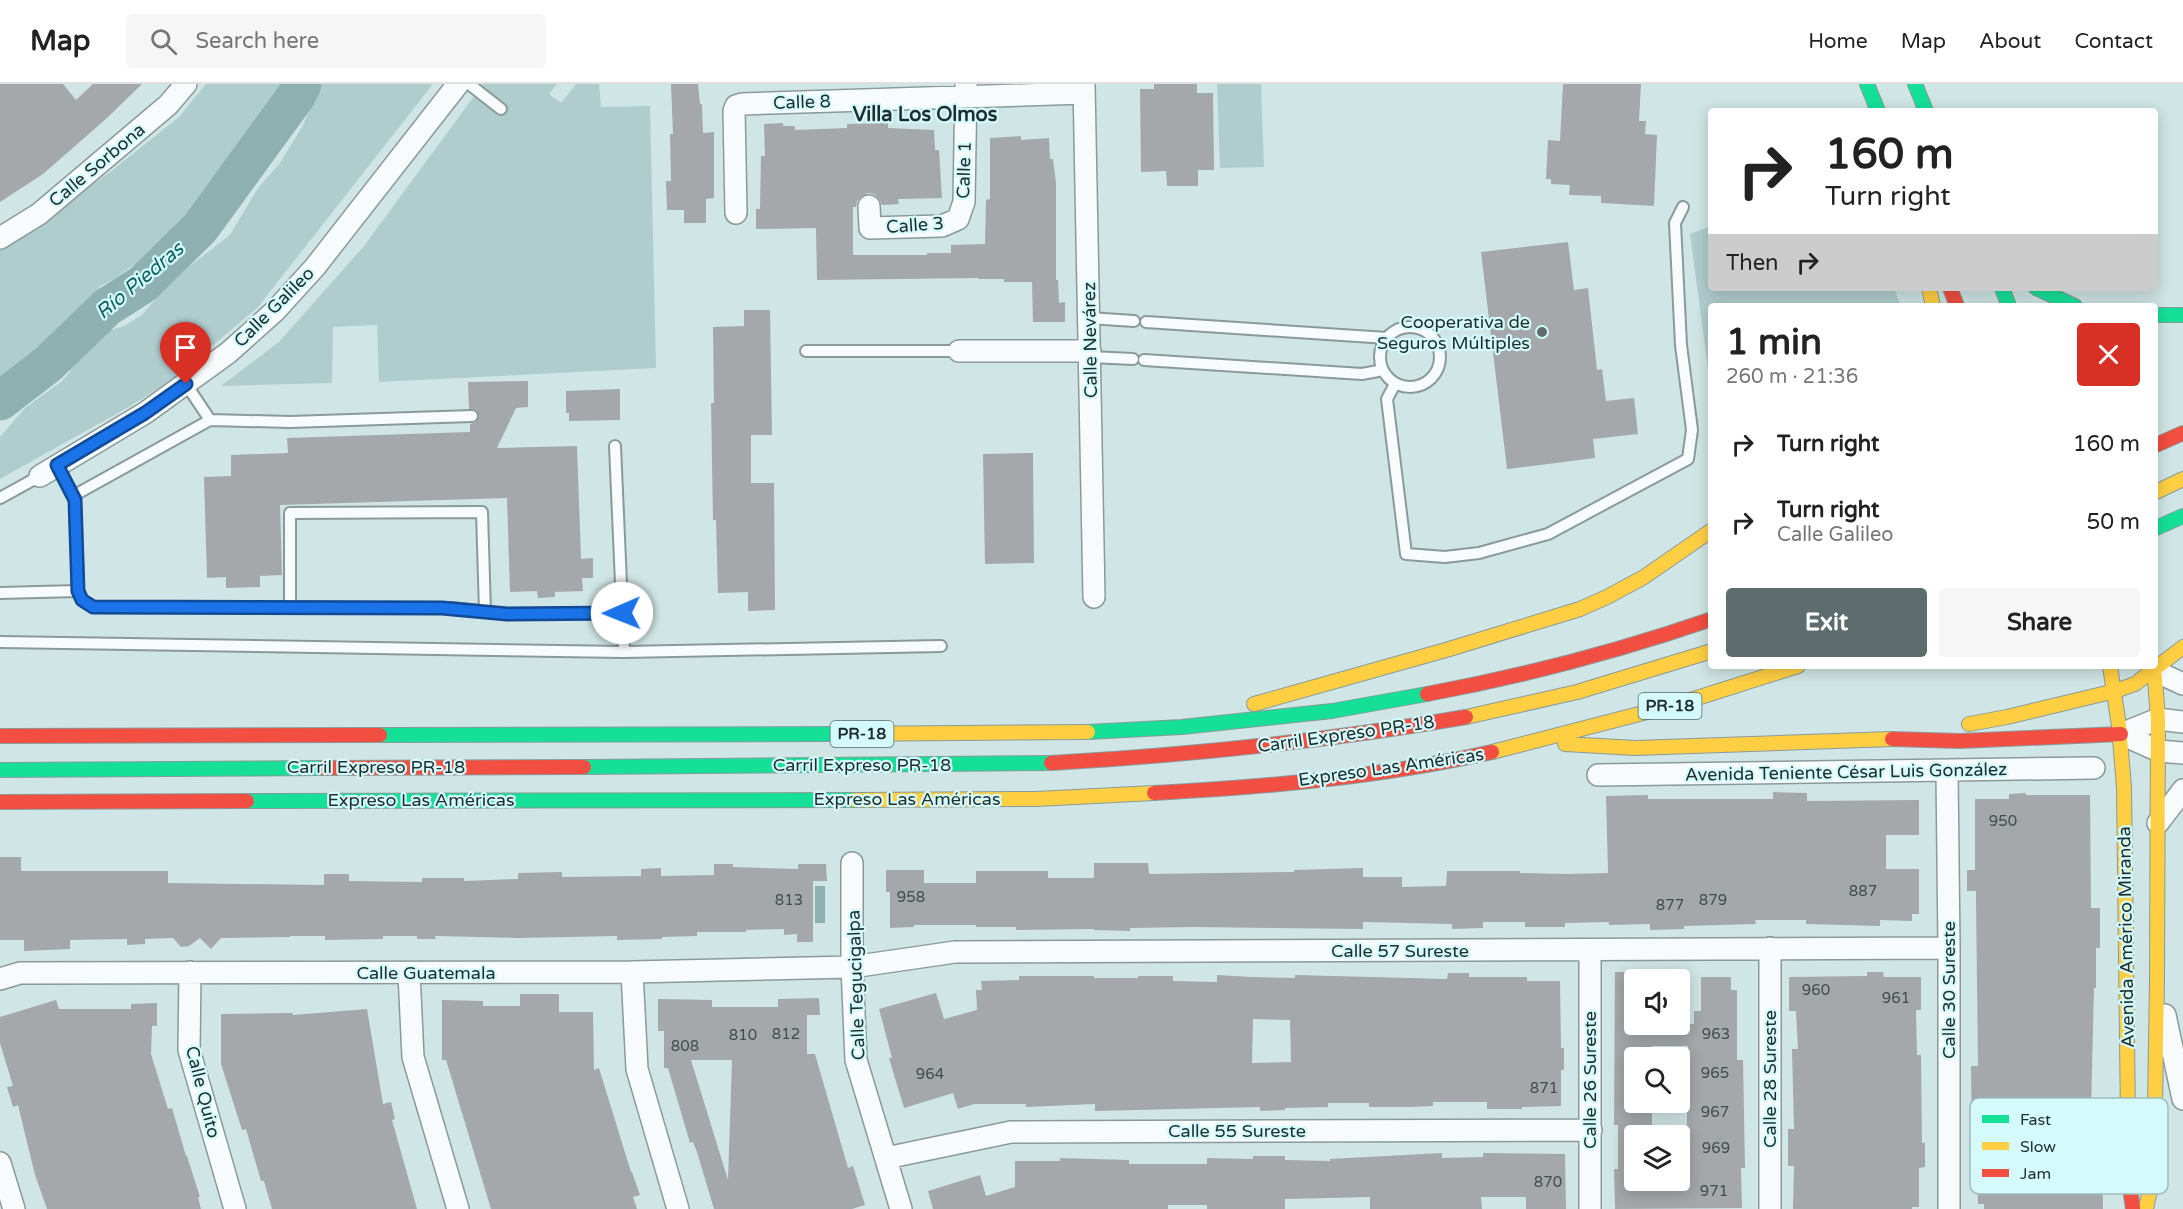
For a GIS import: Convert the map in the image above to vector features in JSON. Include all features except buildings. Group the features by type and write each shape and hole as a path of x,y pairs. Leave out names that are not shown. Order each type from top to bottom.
{"main road":[{"path":"1867,84 1877,108"},
{"path":"1918,85 1925,108"},
{"path":"2042,291 2068,303"},
{"path":"2158,315 2183,315"},
{"path":"2158,444 2183,434"},
{"path":"2158,491 2183,479"},
{"path":"2158,527 2183,516"},
{"path":"1182,727 1327,682 1473,643 1574,611 1619,592 1652,573 1708,533"},
{"name":"PR-18","path":"0,736 1068,733 1182,727 1332,711 1491,682 1636,645 1708,620"},
{"path":"2158,665 2183,647"},
{"name":"Carril Expreso PR-18","path":"0,770 1031,764 1146,758 1330,739 1444,721 1534,703 1708,652"},
{"name":"Expreso Las Américas","path":"0,802 1058,798 1199,790 1331,778 1459,759 1539,742 1743,686 1790,669"},
{"name":"Avenida Américo Miranda","path":"2111,669 2121,734 2126,872 2128,1098"},
{"path":"1884,739 2007,717 2115,691 2135,684 2153,669"},
{"name":"Avenida Américo Miranda","path":"2154,669 2159,751 2155,1098"},
{"path":"0,730 18,735"},
{"path":"1539,742 1635,748 1884,739 1960,741 2121,734"},
{"path":"0,811 27,801"},
{"name":"Avenida Américo Miranda","path":"2131,1194 2133,1209"},
{"name":"Avenida Américo Miranda","path":"2146,1209 2149,1194"}],"street":[{"name":"Calle Sorbona","path":"0,238 39,214 168,105 186,84"},
{"name":"Calle Galileo","path":"48,471 145,413 228,353 267,318 307,276 458,84"},
{"name":"Calle 8","path":"736,213 734,111 736,106 966,91 1084,88"},
{"name":"Calle Nevárez","path":"1084,88 1094,597"},
{"name":"Calle 1","path":"958,219 964,202 966,91"},
{"name":"Calle 3","path":"869,206 870,228 942,226 958,219"},
{"path":"959,351 1090,354"},
{"path":"2156,669 2183,684"},
{"path":"2121,734 2158,719 2183,722"},
{"path":"2121,734 2159,751 2183,753"},
{"name":"Avenida Teniente César Luis González","path":"1598,775 2094,768"},
{"name":"Calle 30 Sureste","path":"1947,771 1949,1209"},
{"path":"2158,823 2183,790"},
{"name":"Calle Tegucigalpa","path":"852,863 852,968 856,1060 901,1209"},
{"name":"Calle 28 Sureste","path":"1770,948 1770,1209"},
{"name":"Calle 57 Sureste","path":"852,968 955,952 1949,948"},
{"name":"Calle 26 Sureste","path":"1590,951 1590,1209"},
{"name":"Calle Guatemala","path":"0,979 20,973 632,972 852,968"},
{"name":"Calle Quito","path":"190,972 189,1050 235,1209"},
{"path":"632,972 637,1069 678,1209"},
{"path":"409,973 413,1057 458,1209"},
{"path":"2157,980 2183,1099"},
{"name":"Calle 55 Sureste","path":"886,1158 1011,1132 1590,1130"},
{"path":"0,1163 14,1209"}],"lane":[{"path":"469,84 501,109"},
{"path":"1395,384 1388,399 1406,554 1445,556 1479,553 1548,534 1688,459 1692,430 1681,345 1675,223 1683,207"},
{"path":"1089,318 1387,338"},
{"path":"1405,327 1416,327 1426,331 1434,338 1441,357 1434,377 1426,384 1416,387 1395,384 1383,370 1380,359 1387,338 1395,331 1405,327"},
{"path":"806,351 959,351"},
{"path":"1090,354 1138,360 1362,374 1383,370"},
{"path":"186,384 210,420"},
{"path":"73,496 210,420 290,423 472,416"},
{"path":"615,446 624,652"},
{"path":"0,498 48,471 73,496 78,591 82,600 93,607 452,608 507,614 622,613"},
{"path":"290,608 290,513 482,512 485,612"},
{"path":"0,593 78,591"},
{"path":"0,642 624,652 941,646"}],"shaded area":[{"path":"206,84 305,84 302,89 285,93 273,106 232,156 226,173 168,241 114,279 100,286 88,306 49,338 36,355 27,361 16,374 14,382 0,386 0,234 22,234 110,172 179,117"},
{"path":"311,84 433,84 258,307 172,380 127,408 0,479 0,437 25,408 61,382 69,373 76,353 89,340 124,326 142,315 164,289 230,235 258,188 280,163 302,127 313,102 308,92"},
{"path":"483,84 557,84 549,94 561,103 576,84 599,84 601,107 650,106 656,368 379,382 377,325 333,327 332,383 221,386 279,342 364,246"},
{"path":"1217,84 1261,84 1264,167 1220,168"},
{"path":"1708,227 1708,291 1895,291 1900,303 1708,303 1708,369 1690,234"},
{"path":"815,886 825,886 825,923 815,923"}],"waterway":[{"name":"Río Piedras","path":"0,401 48,364 107,307 143,284 200,228 296,96 302,84"}],"traffic: fast":[{"path":"1867,84 1877,108"},
{"path":"1915,84 1925,108"},
{"path":"2003,291 2008,303"},
{"path":"2042,291 2068,303"},
{"path":"2158,315 2183,315"},
{"path":"2158,527 2183,516"},
{"path":"1088,732 1182,727 1332,711 1427,694"},
{"path":"380,735 838,734"},
{"path":"584,767 1051,763"},
{"path":"0,770 323,768"},
{"path":"247,801 855,800"}],"traffic: slow":[{"path":"1930,291 1932,303"},
{"path":"2158,491 2183,479"},
{"path":"1254,704 1446,650 1580,609 1644,577 1708,533"},
{"path":"2158,666 2183,647"},
{"path":"1466,717 1577,692 1708,652"},
{"path":"1492,752 1678,704 1789,669"},
{"path":"2110,669 2119,726 2124,788 2128,1098"},
{"path":"2154,669 2158,719 2155,1098"},
{"path":"1969,724 2115,691 2135,684 2154,669"},
{"path":"838,734 1088,732"},
{"path":"1565,744 1635,748 1892,739"},
{"path":"855,800 1036,799 1154,793"},
{"path":"2146,1209 2149,1194"}],"traffic: jam":[{"path":"1951,291 1956,303"},
{"path":"2158,444 2183,433"},
{"path":"1427,694 1571,662 1708,620"},
{"path":"1051,763 1259,746 1466,717"},
{"path":"1892,739 1960,741 2121,734"},
{"path":"0,736 380,735"},
{"path":"1154,793 1324,780 1408,768 1492,752"},
{"path":"323,768 584,767"},
{"path":"0,802 247,801"},
{"path":"2131,1194 2133,1209"}],"place":[{"name":"Cooperativa de Seguros Múltiples","path":"1542,332"}],"district":[{"name":"Villa Los Olmos","path":"925,115"}],"route":[{"path":"186,384 145,413 57,465 75,500 78,591 82,600 93,607 452,608 507,614 622,613"}]}
